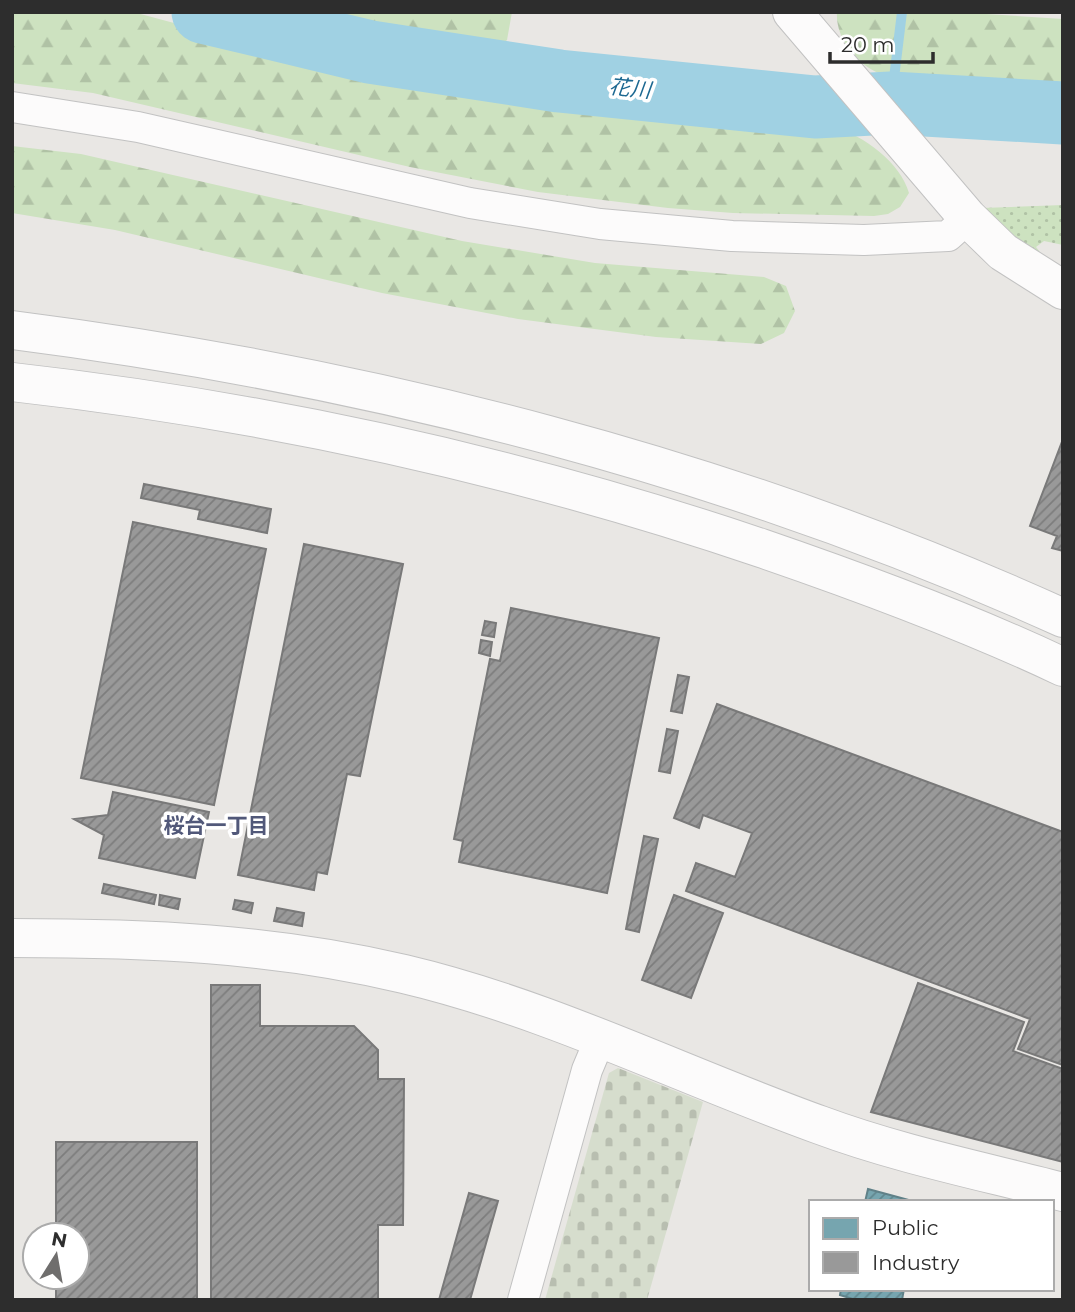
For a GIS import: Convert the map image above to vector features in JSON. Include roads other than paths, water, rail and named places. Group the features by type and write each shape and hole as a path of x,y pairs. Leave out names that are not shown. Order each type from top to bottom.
{"street":[{"path":"792,12 968,218 1003,252 1063,290"},
{"path":"12,107 125,124 470,203 614,225 732,236 864,240 948,236 968,218"},
{"path":"12,330 217,360 339,384 581,444 818,521 934,564 1063,618"},
{"path":"12,382 208,408 329,430 449,455 569,487 803,562 918,605 1063,667"},
{"path":"12,938 144,938 209,942 339,960 467,991 600,1039 821,1126 1063,1192"},
{"path":"523,1300 587,1070 600,1039"}],"waterway":[{"name":"花川","path":"203,12 370,52 559,81 815,107 891,103 1063,113"},
{"path":"891,103 902,12"}],"district":[{"name":"桜台一丁目","path":"216,825"}]}
